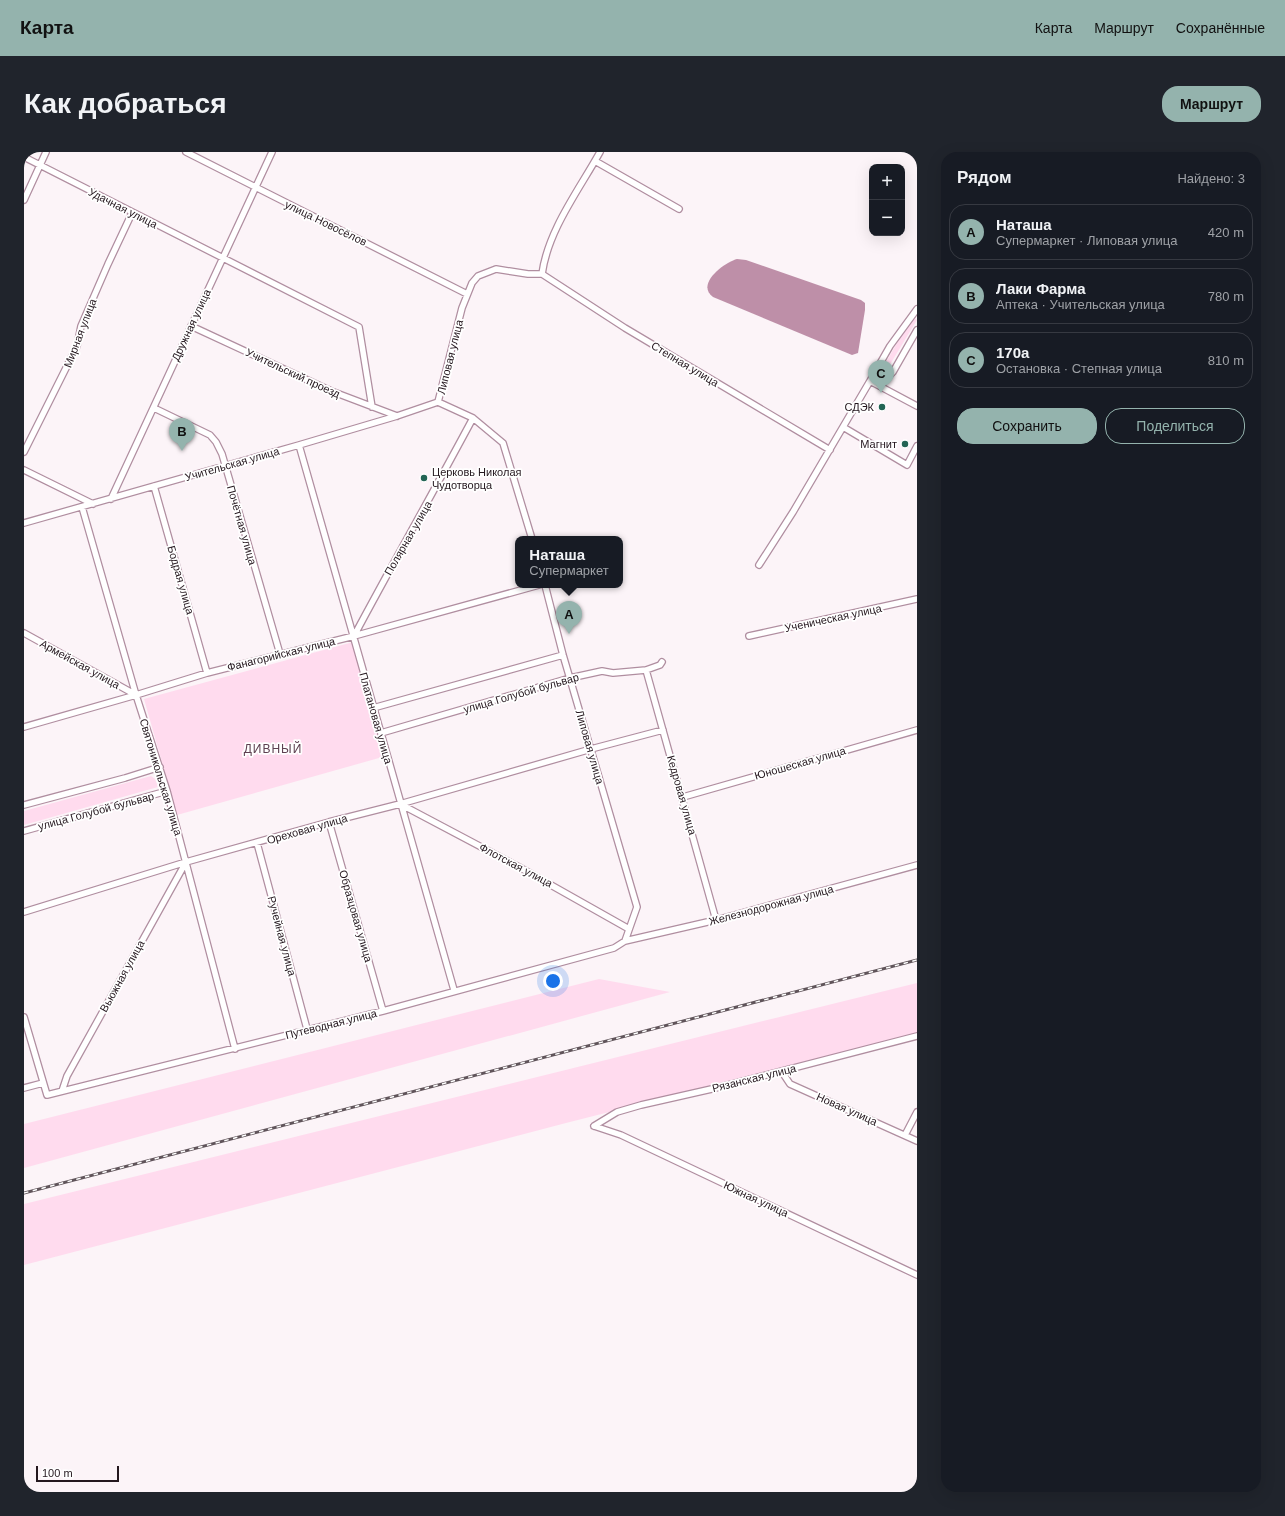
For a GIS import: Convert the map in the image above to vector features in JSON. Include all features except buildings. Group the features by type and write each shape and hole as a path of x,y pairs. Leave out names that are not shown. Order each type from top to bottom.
{"street":[{"path":"24,200 46,152"},
{"name":"улица Новосёлов","path":"186,152 467,294"},
{"name":"Дружная улица","path":"111,499 272,152"},
{"path":"542,274 544,259 552,236 600,152"},
{"name":"Удачная улица","path":"24,157 359,327 372,407"},
{"path":"595,161 679,209"},
{"name":"Мирная улица","path":"24,452 77,346 81,326 132,213"},
{"name":"Липовая улица","path":"531,536 503,443 473,418 438,402 462,308 472,283 478,276 496,269 528,274 542,274"},
{"name":"Степная улица","path":"542,274 625,328 830,450"},
{"path":"760,565 830,450 890,346 917,309"},
{"name":"Учительский проезд","path":"191,326 331,391 397,416"},
{"path":"870,380 884,381 893,372 917,330"},
{"path":"870,380 917,406"},
{"name":"Учительская улица","path":"24,523 299,445 397,416 438,402"},
{"name":"Почётная улица","path":"154,408 210,435 216,442 222,454 280,654"},
{"name":"Полярная улица","path":"354,636 473,418"},
{"path":"843,427 907,464 917,446"},
{"name":"Платановая улица","path":"299,445 454,990"},
{"path":"24,470 93,504"},
{"name":"Бодрая улица","path":"154,486 207,673"},
{"name":"Святоникольская улица","path":"82,507 136,695 168,791 235,1049"},
{"name":"Фанагорийская улица","path":"24,727 207,673 354,636 528,588"},
{"name":"Липовая улица","path":"546,588 563,655 637,907 629,929"},
{"name":"Ученическая улица","path":"749,636 917,599"},
{"name":"Армейская улица","path":"24,633 136,695"},
{"path":"373,708 563,655"},
{"name":"улица Голубой бульвар","path":"381,733 570,678 602,672 613,673 646,670 660,665 662,662"},
{"name":"Кедровая улица","path":"646,670 683,797 716,920"},
{"name":"Ореховая улица","path":"24,912 186,862 663,730"},
{"name":"Юношеская улица","path":"683,797 917,730"},
{"path":"24,806 160,767"},
{"name":"улица Голубой бульвар","path":"24,831 168,791"},
{"name":"Флотская улица","path":"400,804 519,867 629,929"},
{"name":"Образцовая улица","path":"329,822 383,1010"},
{"name":"Ручейная улица","path":"257,843 307,1029"},
{"name":"Вьюжная улица","path":"62,1091 71,1069 186,862"},
{"name":"Железнодорожная улица","path":"614,948 625,941 716,920 917,865"},
{"path":"625,941 629,929"},
{"name":"Путеводная улица","path":"43,1083 47,1096 62,1091 235,1049 614,948"},
{"path":"24,1017 43,1083 24,1088"},
{"name":"Рязанская улица","path":"594,1126 617,1112 782,1072 917,1036"},
{"name":"Новая улица","path":"782,1072 790,1084 917,1141"},
{"path":"905,1135 917,1112"},
{"name":"Южная улица","path":"594,1126 621,1135 917,1275"}],"shaded area":[{"path":"737,259 746,260 861,300 865,303 858,353 852,355 713,297 708,292 707,286 710,280 719,269"},
{"path":"914,318 917,320 883,376 879,374 903,333"},
{"path":"353,642 386,756 177,815 144,699"},
{"path":"151,776 155,779 158,787 24,825 24,811"},
{"path":"599,979 670,992 24,1168 24,1124"},
{"path":"917,983 917,1034 566,1123 24,1265 24,1204"}],"railway":[{"path":"24,1193 917,960"}],"place":[{"name":"170а","path":"881,393"},
{"name":"СДЭК","path":"882,407"},
{"name":"Магнит","path":"905,444"},
{"name":"Лаки Фарма","path":"182,451"},
{"name":"Церковь Николая Чудотворца","path":"424,478"},
{"name":"Наташа","path":"569,634"}],"district":[{"name":"ДИВНЫЙ","path":"273,749"}]}
